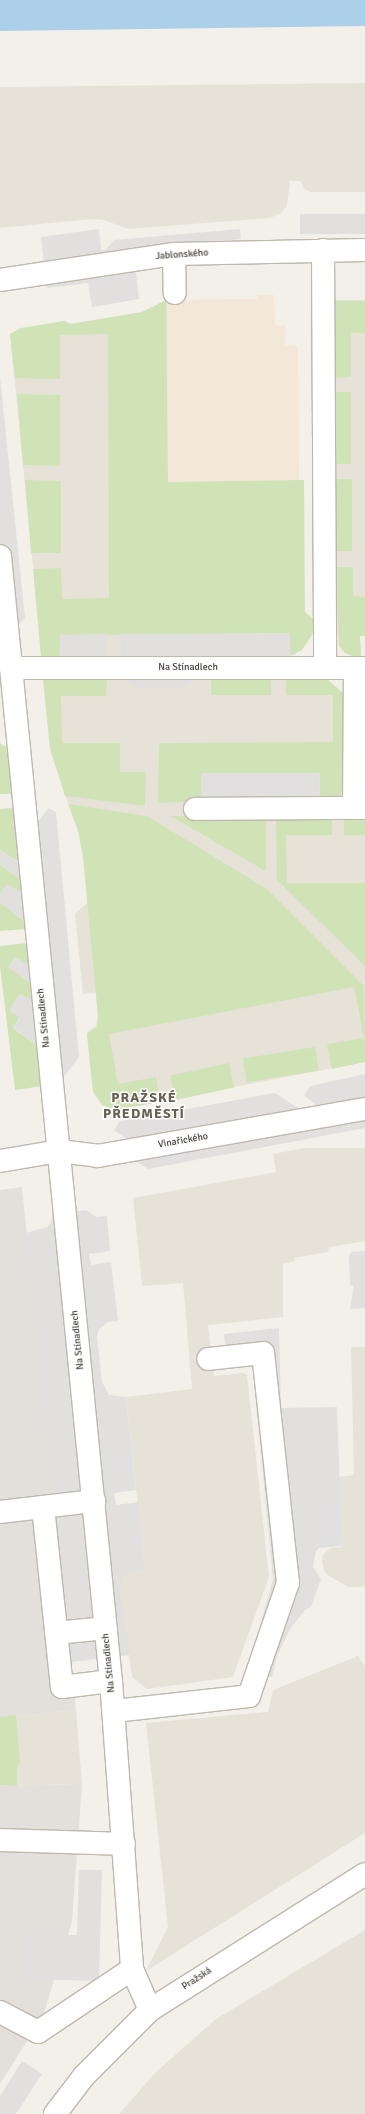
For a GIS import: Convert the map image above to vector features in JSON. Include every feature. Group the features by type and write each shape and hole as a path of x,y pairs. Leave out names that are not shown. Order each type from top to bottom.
{"street":[{"path":"323,250 325,668"},
{"name":"Jablonského","path":"0,280 174,254 365,250"},
{"path":"174,254 175,293"},
{"name":"Na Stínadlech","path":"0,556 112,1680 132,1969 150,2010"},
{"name":"Na Stínadlech","path":"11,668 360,668"},
{"path":"195,809 360,808 360,668"},
{"name":"Vinařického","path":"0,1161 59,1151 98,1156 365,1109"},
{"path":"114,1711 249,1696 288,1583 263,1353 208,1359"},
{"path":"0,1512 94,1501"},
{"path":"43,1507 62,1687 112,1680"},
{"path":"56,1633 106,1628"},
{"path":"0,1840 124,1844"},
{"name":"Pražská","path":"55,2114 84,2076 150,2010 365,1874"},
{"path":"0,2012 38,2032 132,1969"}],"shaded area":[{"path":"365,83 365,192 311,192 304,189 301,181 290,181 287,206 281,213 270,218 128,229 104,220 92,219 0,228 0,87"},
{"path":"300,214 365,214 365,234 300,234"},
{"path":"99,229 101,250 105,250 114,240 240,229 241,239 133,249 139,299 92,307 88,283 47,288 41,237"},
{"path":"257,295 274,295 275,325 286,326 285,345 298,346 299,480 166,482 167,300 257,299"},
{"path":"167,300 166,482 303,480 304,612 314,621 314,632 303,648 294,655 290,655 289,634 121,634 121,656 42,657 10,334 20,329 65,321 70,324 141,313"},
{"path":"334,300 365,300 365,636 360,636 361,657 358,658 345,653 340,647 337,635"},
{"path":"0,377 25,618 14,630 0,631"},
{"path":"106,634 106,657 121,656 121,634 290,634 291,677 199,677 185,688 134,688 121,677 59,678 60,635"},
{"path":"198,677 326,679 343,693 346,702 319,799 319,774 201,774 202,799 365,818 365,1062 117,1109 102,1104 93,1092 87,1032 96,1026 98,1017 96,993 83,994 75,914 88,902 84,859 80,838 50,750 43,678"},
{"path":"201,773 319,773 319,799 201,799"},
{"path":"49,808 56,812 79,1057 60,1082 38,1046 13,1027 20,1018 9,1010 19,994 33,1000 33,985 8,967 15,957 31,966 26,923 0,902 0,894 7,884 23,893 22,881 0,864 0,850 16,861 20,859 37,823"},
{"path":"365,1074 365,1128 148,1169 137,1162 131,1162 128,1140 114,1130 120,1121 275,1093 301,1110 317,1106 304,1095 310,1086"},
{"path":"305,1148 365,1148 365,1241 329,1247 328,1252 294,1258 295,1261 283,1264 283,1317 208,1325 214,1376 243,1373 247,1375 269,1577 233,1677 147,1689 132,1677 121,1592 123,1579 129,1574 145,1571 126,1397 192,1389 183,1283 142,1286 133,1198 276,1172 273,1154"},
{"path":"22,1187 76,1710 0,1718 0,1190"},
{"path":"86,1210 96,1217 107,1216 110,1251 89,1254 91,1265 111,1262 118,1321 108,1322 99,1329 97,1337 102,1382 109,1395 126,1397 136,1490 114,1493 116,1505 138,1502 145,1571 129,1574 123,1579 121,1592 130,1655 71,1662 26,1233 47,1227 51,1223 52,1215"},
{"path":"365,1251 365,1308 350,1309 354,1285 350,1285 349,1256 351,1252"},
{"path":"279,1328 281,1408 337,1407 342,1546 319,1548 316,1551 313,1567 321,1579 311,1607 305,1610 290,1629 277,1656 272,1677 248,1670 273,1579 252,1360 227,1363 224,1334"},
{"path":"351,1347 365,1347 365,1586 360,1587 349,1587 329,1576 324,1571 322,1560 323,1555 330,1548 342,1547 338,1477 354,1475"},
{"path":"358,1656 365,1667 365,1833 146,1971 168,1927 146,1723 268,1712 273,1690"},
{"path":"76,1710 82,1784 0,1786 0,1718"},
{"path":"82,1784 72,1921 43,2016 0,2084 0,1786"},
{"path":"79,1870 102,1870 99,1981 25,1979 27,1934 77,1935"},
{"path":"365,1930 365,2114 119,2114 156,2072 216,2019"},
{"path":"22,2061 42,2074 16,2114 0,2114 0,2096"}],"green space":[{"path":"166,300 168,482 304,480 305,612 315,620 313,633 302,650 290,656 290,633 60,635 60,657 41,657 33,569 61,568 62,599 109,598 108,334 60,335 60,379 15,378 10,334 21,328 64,321 70,324 142,312"},
{"path":"334,301 365,301 365,333 351,333 351,377 334,378"},
{"path":"335,392 351,392 351,464 335,464"},
{"path":"17,394 60,395 60,466 23,465"},
{"path":"335,479 352,479 352,551 335,551"},
{"path":"25,480 61,481 61,553 31,553"},
{"path":"336,567 353,567 353,596 365,597 365,636 360,636 361,655 357,658 345,653 339,646"},
{"path":"43,678 107,678 106,696 61,696 62,743 120,743 120,772 146,772 145,806 65,796 50,748"},
{"path":"211,678 271,678 271,695 211,695"},
{"path":"286,678 327,679 343,693 346,702 346,788 338,798 320,800 320,773 201,774 201,797 196,801 158,803 159,743 333,742 333,695 286,695"},
{"path":"0,743 10,750 13,794 0,794"},
{"path":"68,804 147,816 267,889 364,986 365,1062 332,1069 327,1044 364,1038 354,987 109,1034 118,1084 156,1077 160,1102 116,1110 102,1105 93,1092 87,1034 97,1027 98,1016 83,858 78,830"},
{"path":"14,808 20,859 17,861 0,850 0,809"},
{"path":"170,816 266,817 266,871"},
{"path":"276,817 332,818 332,835 286,835 287,883 365,883 365,966 277,880"},
{"path":"344,818 365,818 365,835 344,835"},
{"path":"0,864 22,881 23,893 19,893 7,885 0,894"},
{"path":"0,902 26,923 27,929 0,931"},
{"path":"28,943 31,966 26,965 33,985 33,1000 30,1000 13,1028 38,1046 43,1086 15,1090 0,966 0,946"},
{"path":"315,1047 319,1071 247,1082 243,1058"},
{"path":"229,1063 234,1087 176,1100 170,1075"},
{"path":"16,1715 20,1762 17,1768 17,1786 0,1785 0,1717"}],"water":[{"path":"0,0 365,0 365,26 0,31"}],"district":[{"name":"PRAŽSKÉ PŘEDMĚSTÍ","path":"144,1106"}]}
